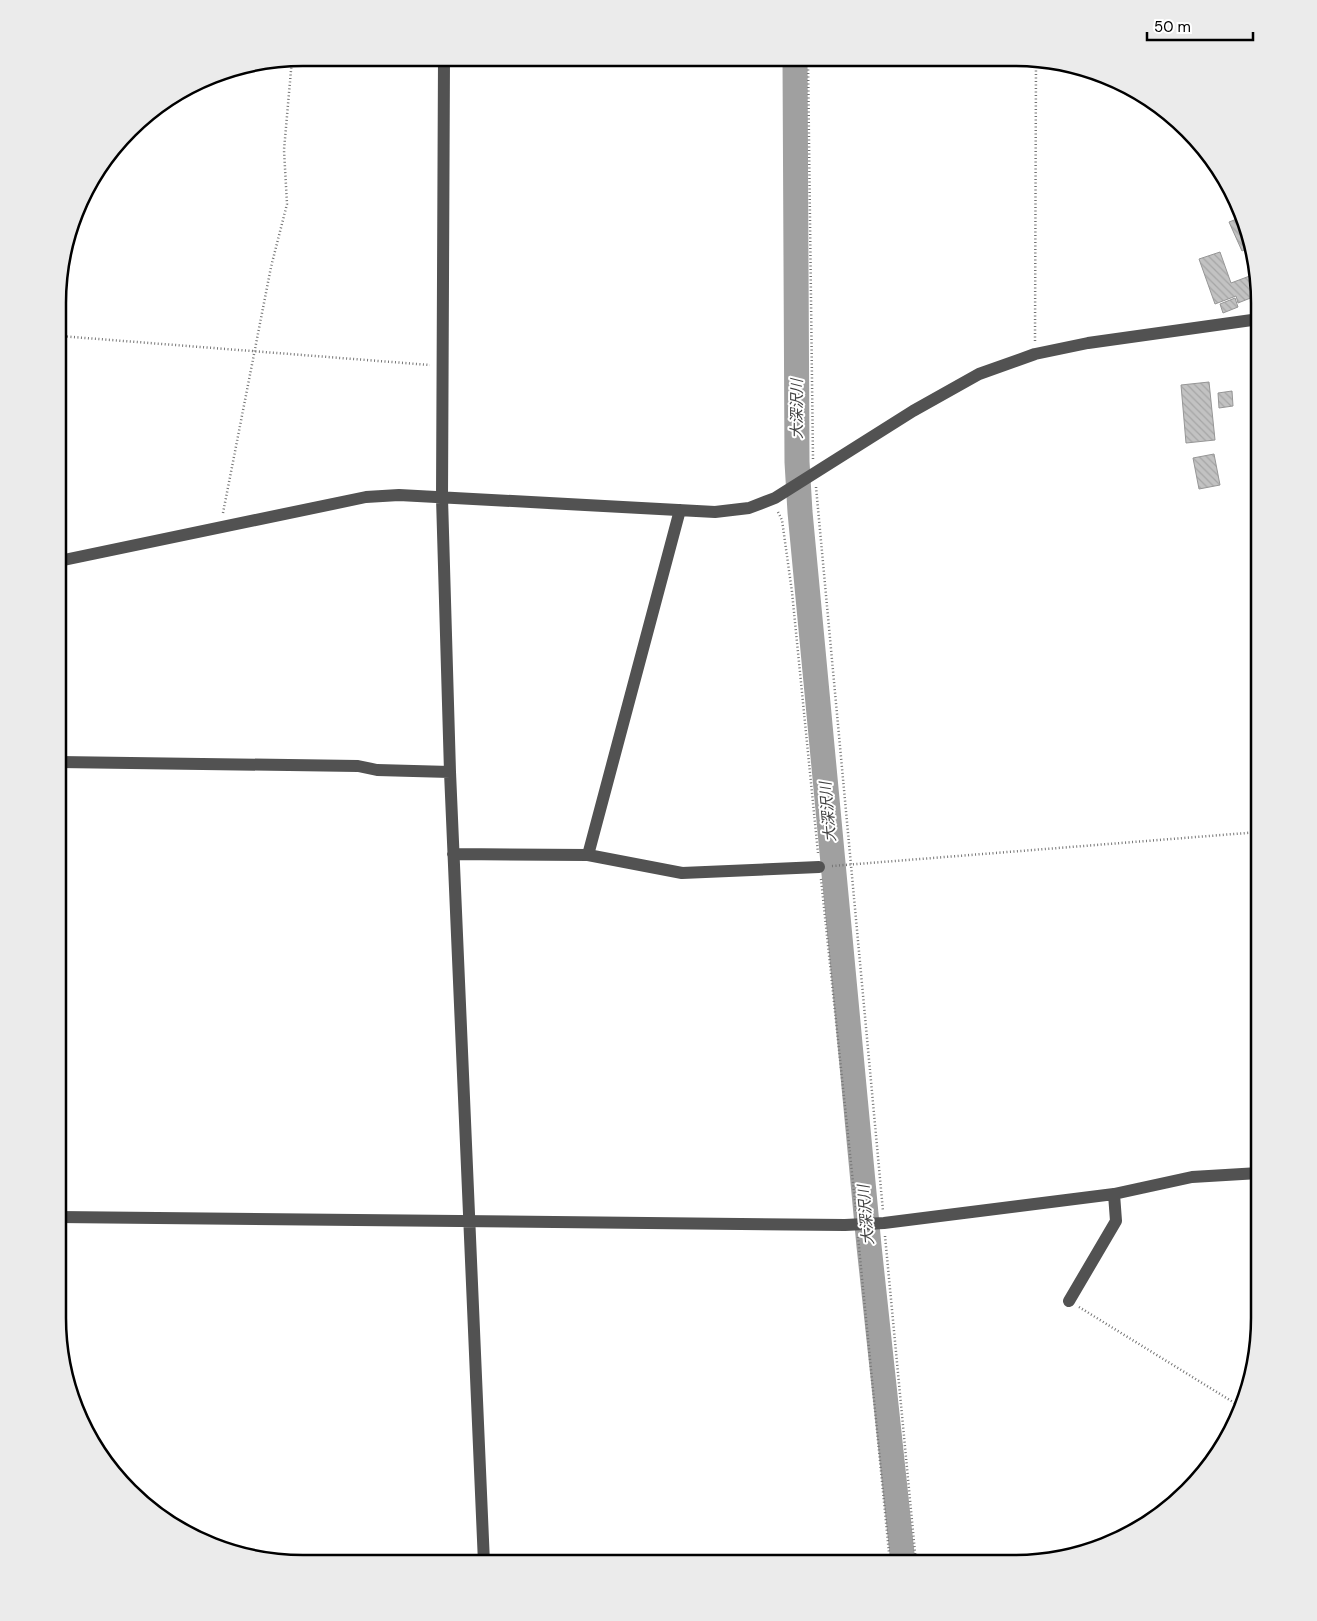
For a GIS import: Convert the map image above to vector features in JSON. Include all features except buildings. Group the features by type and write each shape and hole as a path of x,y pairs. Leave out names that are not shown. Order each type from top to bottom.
{"street":[{"path":"444,66 441,366 442,498 453,854 484,1555"},
{"path":"66,559 366,497 399,495 715,512 748,508 775,498 913,411 980,374 1035,354 1088,344 1251,320"},
{"path":"588,855 680,510"},
{"path":"66,762 358,766 377,770 450,772"},
{"path":"453,854 588,855 682,873 819,867"},
{"path":"66,1217 857,1225 1114,1194 1192,1176 1251,1173"},
{"path":"1069,1301 1116,1221 1114,1194"}],"path":[{"path":"808,66 812,449 915,1555"},
{"path":"220,526 270,267 287,204 284,150 291,67"},
{"path":"1035,354 1036,67"},
{"path":"66,336 441,366"},
{"path":"819,867 1251,833"},
{"path":"857,1225 889,1555"},
{"path":"1069,1301 1235,1403"}],"waterway":[{"name":"大深沢川","path":"795,66 797,462 800,512 869,1246 902,1555"}]}
